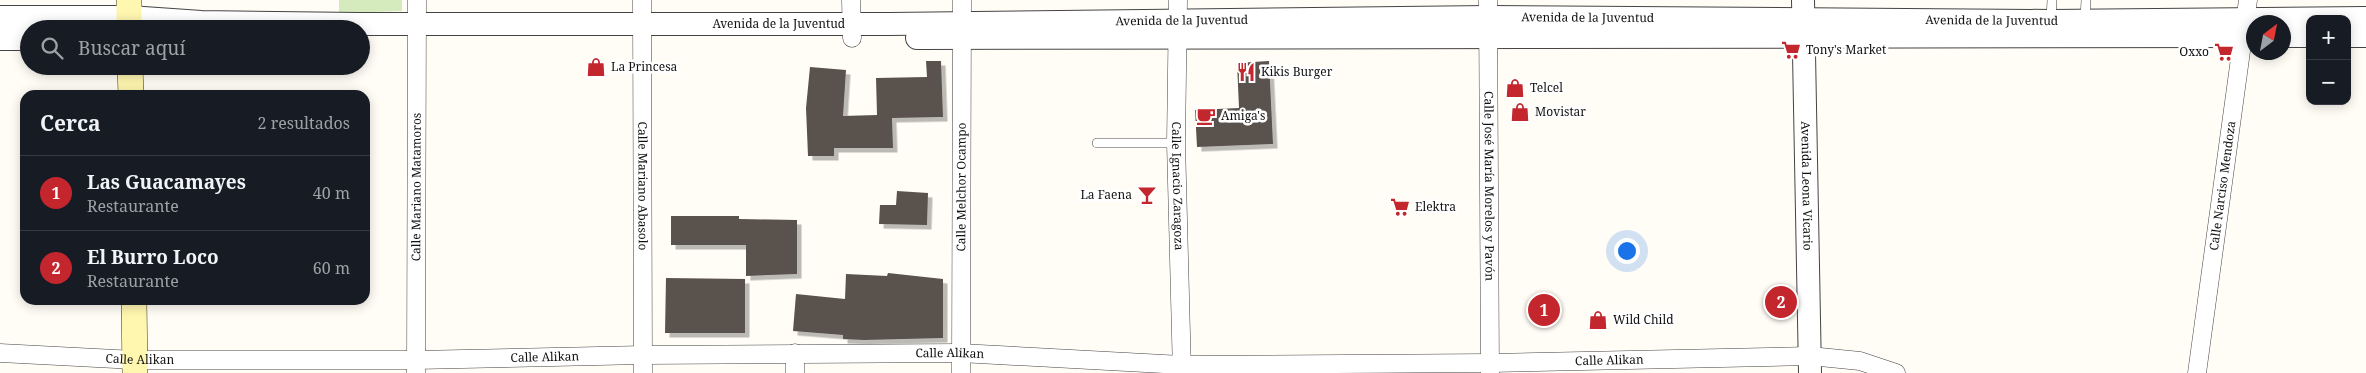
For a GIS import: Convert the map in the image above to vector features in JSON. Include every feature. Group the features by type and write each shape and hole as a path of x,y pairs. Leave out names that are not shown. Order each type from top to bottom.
{"main road":[{"path":"130,75 131,90"},
{"path":"134,305 135,366"}],"street":[{"name":"Calle Mariano Matamoros","path":"416,367 417,0"},
{"name":"Calle Mariano Abasolo","path":"642,0 643,373"},
{"path":"851,0 852,31"},
{"name":"Avenida de la Juventud","path":"1803,18 2086,10 2246,23"},
{"name":"Avenida de la Juventud","path":"0,17 129,15 180,20"},
{"name":"Avenida de la Juventud","path":"370,29 418,31 852,31 963,20 1488,18 1803,18 2246,23"},
{"name":"Calle José María Morelos y Pavón","path":"1488,18 1490,368"},
{"name":"Avenida Leona Vicario","path":"1803,18 1810,365"},
{"name":"Avenida de la Juventud","path":"2291,21 2366,18"},
{"name":"Calle Melchor Ocampo","path":"961,373 963,20"},
{"name":"Calle Ignacio Zaragoza","path":"1178,20 1176,143 1182,369"},
{"name":"Avenida de la Juventud","path":"370,38 418,31"},
{"path":"2291,36 2306,36"},
{"path":"2351,36 2366,36"},
{"name":"Calle Narciso Mendoza","path":"2197,373 2246,37"},
{"path":"0,39 20,39"},
{"name":"Calle Alikan","path":"0,353 135,366 416,367 643,355 960,353 1182,369 1490,368 1871,363 1896,373"},
{"path":"795,353 795,373"}],"lane":[{"path":"1097,143 1176,143"}],"green space":[{"path":"339,0 402,0 402,11 339,13"}],"building":[{"path":"926,61 941,61 943,117 892,118 893,148 834,148 834,156 808,156 806,108 810,67 846,70 843,116 877,115 876,78 927,77"},
{"path":"1269,61 1273,144 1197,147 1195,110 1239,108 1237,63"},
{"path":"897,191 928,193 927,225 879,224 880,205 896,205"},
{"path":"671,216 739,216 739,219 797,220 797,274 746,276 746,245 671,245"},
{"path":"888,273 943,279 943,338 864,340 843,339 843,335 793,331 796,294 845,299 846,274 887,276"},
{"path":"666,278 745,279 745,333 665,333"}],"place":[{"name":"Tony's Market","path":"1791,50"},
{"name":"Oxxo","path":"2224,52"},
{"name":"La Princesa","path":"596,67"},
{"name":"Kikis Burger","path":"1246,72"},
{"name":"Telcel","path":"1515,88"},
{"name":"Movistar","path":"1520,112"},
{"name":"Amiga's","path":"1206,116"},
{"name":"La Faena","path":"1147,195"},
{"name":"Elektra","path":"1400,207"},
{"name":"El Burro Loco","path":"1781,302"},
{"name":"Las Guacamayes","path":"1544,310"},
{"name":"Wild Child","path":"1598,320"}]}
